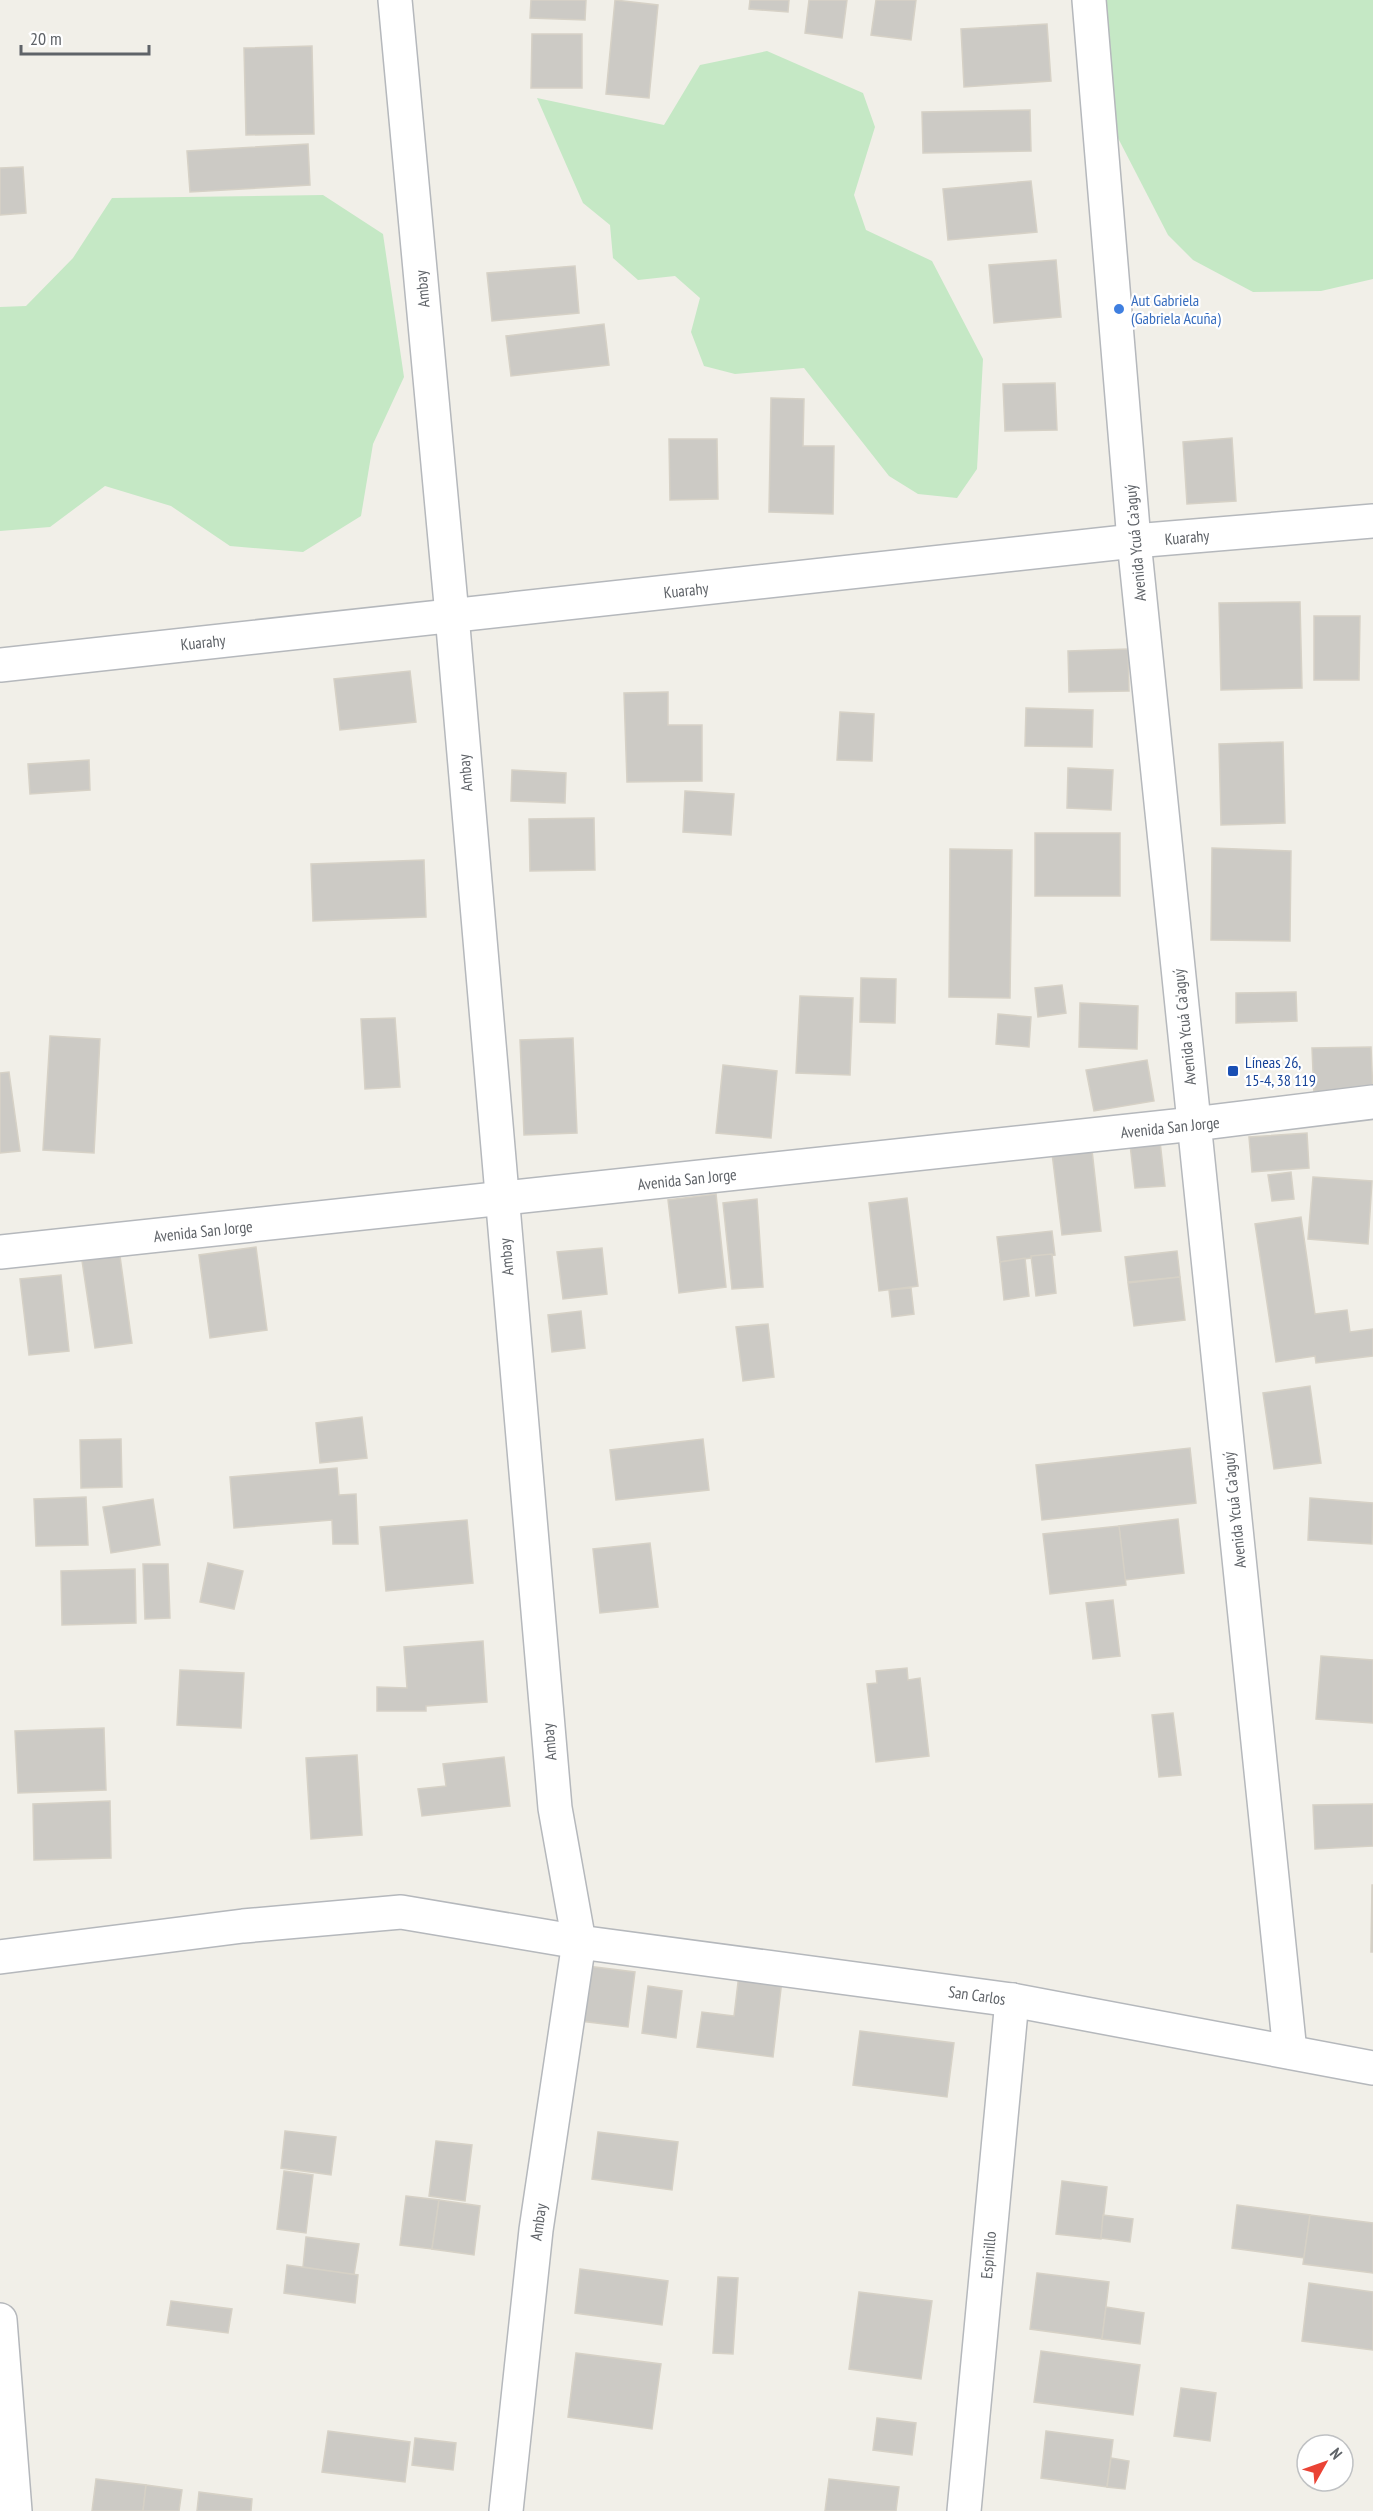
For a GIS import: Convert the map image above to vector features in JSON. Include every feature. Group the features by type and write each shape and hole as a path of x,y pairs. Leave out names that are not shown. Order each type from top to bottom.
{"street":[{"name":"Ambay","path":"395,0 452,615 555,1808 579,1942 536,2230 506,2511"},
{"name":"Avenida Ycuá Ca'aguý","path":"1089,0 1134,541 1290,2052"},
{"name":"Kuarahy","path":"0,664 1134,541 1373,521"},
{"name":"Avenida San Jorge","path":"0,1252 1194,1124 1373,1102"},
{"name":"San Carlos","path":"0,1957 243,1926 400,1912 579,1942 1012,2000 1373,2068"},
{"name":"Espinillo","path":"964,2511 1012,2000"},
{"path":"0,2320 15,2511"}],"green space":[{"path":"1100,0 1373,0 1373,279 1321,291 1253,292 1193,260 1168,235 1118,138 1103,71"},
{"path":"767,51 863,93 875,127 854,195 866,230 932,261 983,359 977,469 957,498 918,494 889,476 804,368 735,374 704,366 691,332 700,298 675,276 638,280 613,258 610,225 583,203 537,98 664,125 700,65"},
{"path":"323,195 383,234 404,377 373,444 361,516 303,552 230,546 171,506 105,486 50,527 0,531 0,307 26,306 73,258 112,198"}],"building":[{"path":"531,0 586,0 585,20 530,18"},
{"path":"615,0 658,5 649,98 606,94"},
{"path":"750,0 789,0 788,12 749,9"},
{"path":"809,0 847,0 842,38 805,33"},
{"path":"876,0 916,0 911,40 871,35"},
{"path":"1047,24 1051,81 964,87 961,29"},
{"path":"532,34 582,34 582,88 531,88"},
{"path":"312,46 314,134 246,135 244,48"},
{"path":"1030,110 1031,151 923,153 922,112"},
{"path":"308,144 310,185 190,192 187,151"},
{"path":"23,167 26,213 0,215 0,168"},
{"path":"1031,181 1037,232 948,240 943,189"},
{"path":"1056,260 1061,317 994,323 989,265"},
{"path":"575,266 579,313 492,321 487,273"},
{"path":"604,324 609,365 511,376 506,336"},
{"path":"1055,383 1057,430 1005,431 1003,384"},
{"path":"771,398 804,399 803,446 834,446 833,514 769,512"},
{"path":"1232,438 1236,501 1187,504 1183,442"},
{"path":"669,439 717,439 718,499 670,500"},
{"path":"1300,602 1302,688 1221,690 1219,603"},
{"path":"1314,616 1360,616 1359,680 1314,680"},
{"path":"1128,649 1129,691 1069,692 1068,651"},
{"path":"410,671 416,722 340,730 334,679"},
{"path":"668,692 668,725 702,725 702,781 627,782 624,693"},
{"path":"1026,708 1093,710 1092,747 1025,746"},
{"path":"840,712 874,714 872,761 837,760"},
{"path":"1283,742 1285,823 1221,825 1219,744"},
{"path":"89,760 90,790 30,794 28,764"},
{"path":"1068,768 1113,770 1111,810 1067,808"},
{"path":"512,770 566,773 565,803 511,801"},
{"path":"685,791 734,794 731,835 683,832"},
{"path":"594,818 595,870 530,871 529,819"},
{"path":"1035,833 1120,833 1120,896 1035,896"},
{"path":"1212,848 1291,851 1290,941 1211,940"},
{"path":"950,849 1012,850 1010,998 949,997"},
{"path":"424,860 426,917 313,921 311,864"},
{"path":"861,978 896,979 895,1023 860,1022"},
{"path":"1062,985 1066,1013 1038,1017 1035,988"},
{"path":"1296,992 1297,1021 1236,1023 1236,993"},
{"path":"800,996 853,998 850,1075 796,1073"},
{"path":"1080,1003 1138,1006 1137,1049 1079,1047"},
{"path":"998,1014 1031,1017 1029,1047 996,1044"},
{"path":"395,1018 400,1087 365,1089 361,1019"},
{"path":"50,1036 100,1039 94,1153 43,1150"},
{"path":"573,1038 577,1133 524,1135 520,1040"},
{"path":"1371,1047 1373,1094 1314,1096 1312,1048"},
{"path":"1147,1060 1154,1101 1094,1111 1086,1070"},
{"path":"723,1065 777,1071 771,1138 716,1133"},
{"path":"9,1072 20,1151 0,1153 0,1073"},
{"path":"1159,1132 1165,1186 1135,1188 1129,1136"},
{"path":"1307,1133 1309,1168 1252,1172 1249,1137"},
{"path":"1091,1141 1101,1231 1062,1235 1051,1145"},
{"path":"1291,1172 1294,1199 1272,1201 1268,1175"},
{"path":"1313,1177 1372,1181 1368,1244 1308,1239"},
{"path":"716,1194 726,1287 679,1293 668,1200"},
{"path":"907,1198 918,1286 879,1291 869,1203"},
{"path":"757,1199 763,1287 732,1289 723,1203"},
{"path":"1301,1217 1315,1314 1347,1310 1350,1332 1373,1329 1373,1356 1316,1363 1315,1356 1276,1362 1255,1224"},
{"path":"1052,1231 1055,1255 1000,1262 997,1237"},
{"path":"256,1247 267,1330 210,1338 199,1255"},
{"path":"602,1248 607,1294 563,1299 557,1252"},
{"path":"119,1249 132,1343 95,1348 81,1254"},
{"path":"1177,1251 1180,1277 1128,1282 1125,1257"},
{"path":"1052,1254 1056,1293 1036,1296 1031,1256"},
{"path":"1025,1258 1029,1296 1004,1300 1000,1262"},
{"path":"61,1275 69,1351 29,1355 20,1279"},
{"path":"1180,1277 1185,1320 1134,1326 1128,1283"},
{"path":"911,1288 914,1314 892,1317 889,1290"},
{"path":"581,1311 585,1348 552,1352 548,1315"},
{"path":"768,1324 774,1377 743,1381 736,1327"},
{"path":"1310,1386 1321,1463 1274,1469 1263,1393"},
{"path":"362,1417 367,1458 320,1463 316,1423"},
{"path":"121,1439 122,1487 81,1488 80,1440"},
{"path":"703,1439 709,1490 616,1500 610,1450"},
{"path":"1190,1448 1196,1503 1042,1520 1036,1465"},
{"path":"337,1468 339,1495 356,1494 358,1544 333,1544 332,1520 234,1528 230,1477"},
{"path":"86,1497 88,1545 36,1546 34,1499"},
{"path":"1310,1498 1373,1503 1372,1544 1308,1540"},
{"path":"153,1499 160,1545 111,1553 103,1507"},
{"path":"1178,1519 1184,1573 1125,1580 1119,1526"},
{"path":"467,1520 473,1583 386,1591 380,1527"},
{"path":"1119,1526 1126,1585 1050,1594 1043,1534"},
{"path":"650,1543 658,1607 600,1613 593,1549"},
{"path":"208,1563 243,1571 234,1609 200,1602"},
{"path":"143,1564 168,1564 170,1618 145,1619"},
{"path":"135,1569 136,1623 62,1625 61,1571"},
{"path":"1113,1600 1120,1656 1093,1659 1086,1603"},
{"path":"483,1641 487,1702 426,1706 426,1711 377,1711 377,1687 407,1688 404,1647"},
{"path":"1321,1656 1373,1660 1373,1723 1316,1719"},
{"path":"907,1668 908,1680 920,1678 929,1756 876,1762 867,1684 877,1683 876,1671"},
{"path":"180,1670 244,1673 241,1728 177,1725"},
{"path":"1173,1713 1181,1775 1159,1777 1152,1715"},
{"path":"104,1728 106,1790 18,1793 15,1731"},
{"path":"357,1755 362,1835 311,1839 306,1758"},
{"path":"504,1757 510,1806 422,1816 418,1789 446,1786 443,1764"},
{"path":"110,1801 111,1858 34,1860 33,1804"},
{"path":"1373,1804 1373,1846 1315,1849 1313,1805"},
{"path":"1372,1885 1373,1952 1371,1952"},
{"path":"579,1965 635,1972 628,2027 572,2020"},
{"path":"739,1974 782,1980 773,2057 697,2047 702,2012 734,2016"},
{"path":"648,1986 682,1991 676,2038 642,2033"},
{"path":"860,2031 954,2043 947,2097 853,2085"},
{"path":"285,2131 336,2137 331,2175 281,2168"},
{"path":"598,2132 678,2142 672,2190 592,2179"},
{"path":"436,2141 472,2145 465,2201 429,2196"},
{"path":"284,2171 313,2175 306,2233 277,2229"},
{"path":"1062,2181 1107,2187 1101,2239 1056,2234"},
{"path":"406,2196 439,2200 432,2249 400,2245"},
{"path":"439,2200 480,2206 474,2255 432,2249"},
{"path":"1237,2205 1310,2215 1304,2258 1232,2248"},
{"path":"1103,2215 1133,2219 1130,2242 1101,2238"},
{"path":"1310,2215 1373,2223 1373,2273 1303,2264"},
{"path":"306,2237 359,2244 354,2275 303,2267"},
{"path":"287,2265 358,2275 355,2303 284,2293"},
{"path":"580,2269 668,2281 662,2325 575,2313"},
{"path":"1037,2273 1109,2282 1102,2339 1030,2329"},
{"path":"718,2277 738,2278 733,2354 713,2353"},
{"path":"1309,2283 1373,2292 1373,2350 1302,2341"},
{"path":"859,2292 932,2301 921,2379 849,2369"},
{"path":"171,2301 232,2309 228,2333 167,2325"},
{"path":"1106,2307 1144,2313 1140,2344 1102,2339"},
{"path":"1041,2351 1140,2365 1133,2415 1034,2402"},
{"path":"576,2353 661,2364 652,2429 568,2417"},
{"path":"1181,2388 1216,2393 1210,2441 1174,2436"},
{"path":"877,2418 916,2423 912,2455 873,2450"},
{"path":"328,2431 410,2442 405,2482 322,2472"},
{"path":"1046,2431 1113,2440 1107,2487 1041,2478"},
{"path":"415,2438 456,2443 453,2470 412,2465"},
{"path":"1111,2458 1129,2461 1125,2489 1107,2487"},
{"path":"96,2479 146,2485 143,2511 92,2511"},
{"path":"829,2479 899,2487 896,2511 825,2511"},
{"path":"146,2485 182,2490 179,2511 143,2511"},
{"path":"199,2492 252,2499 251,2511 197,2511"}],"place":[{"name":"Aut Gabriela (Gabriela Acuña)","path":"1119,309"},
{"name":"Líneas 26, 15-4, 38 119","path":"1233,1071"}]}
